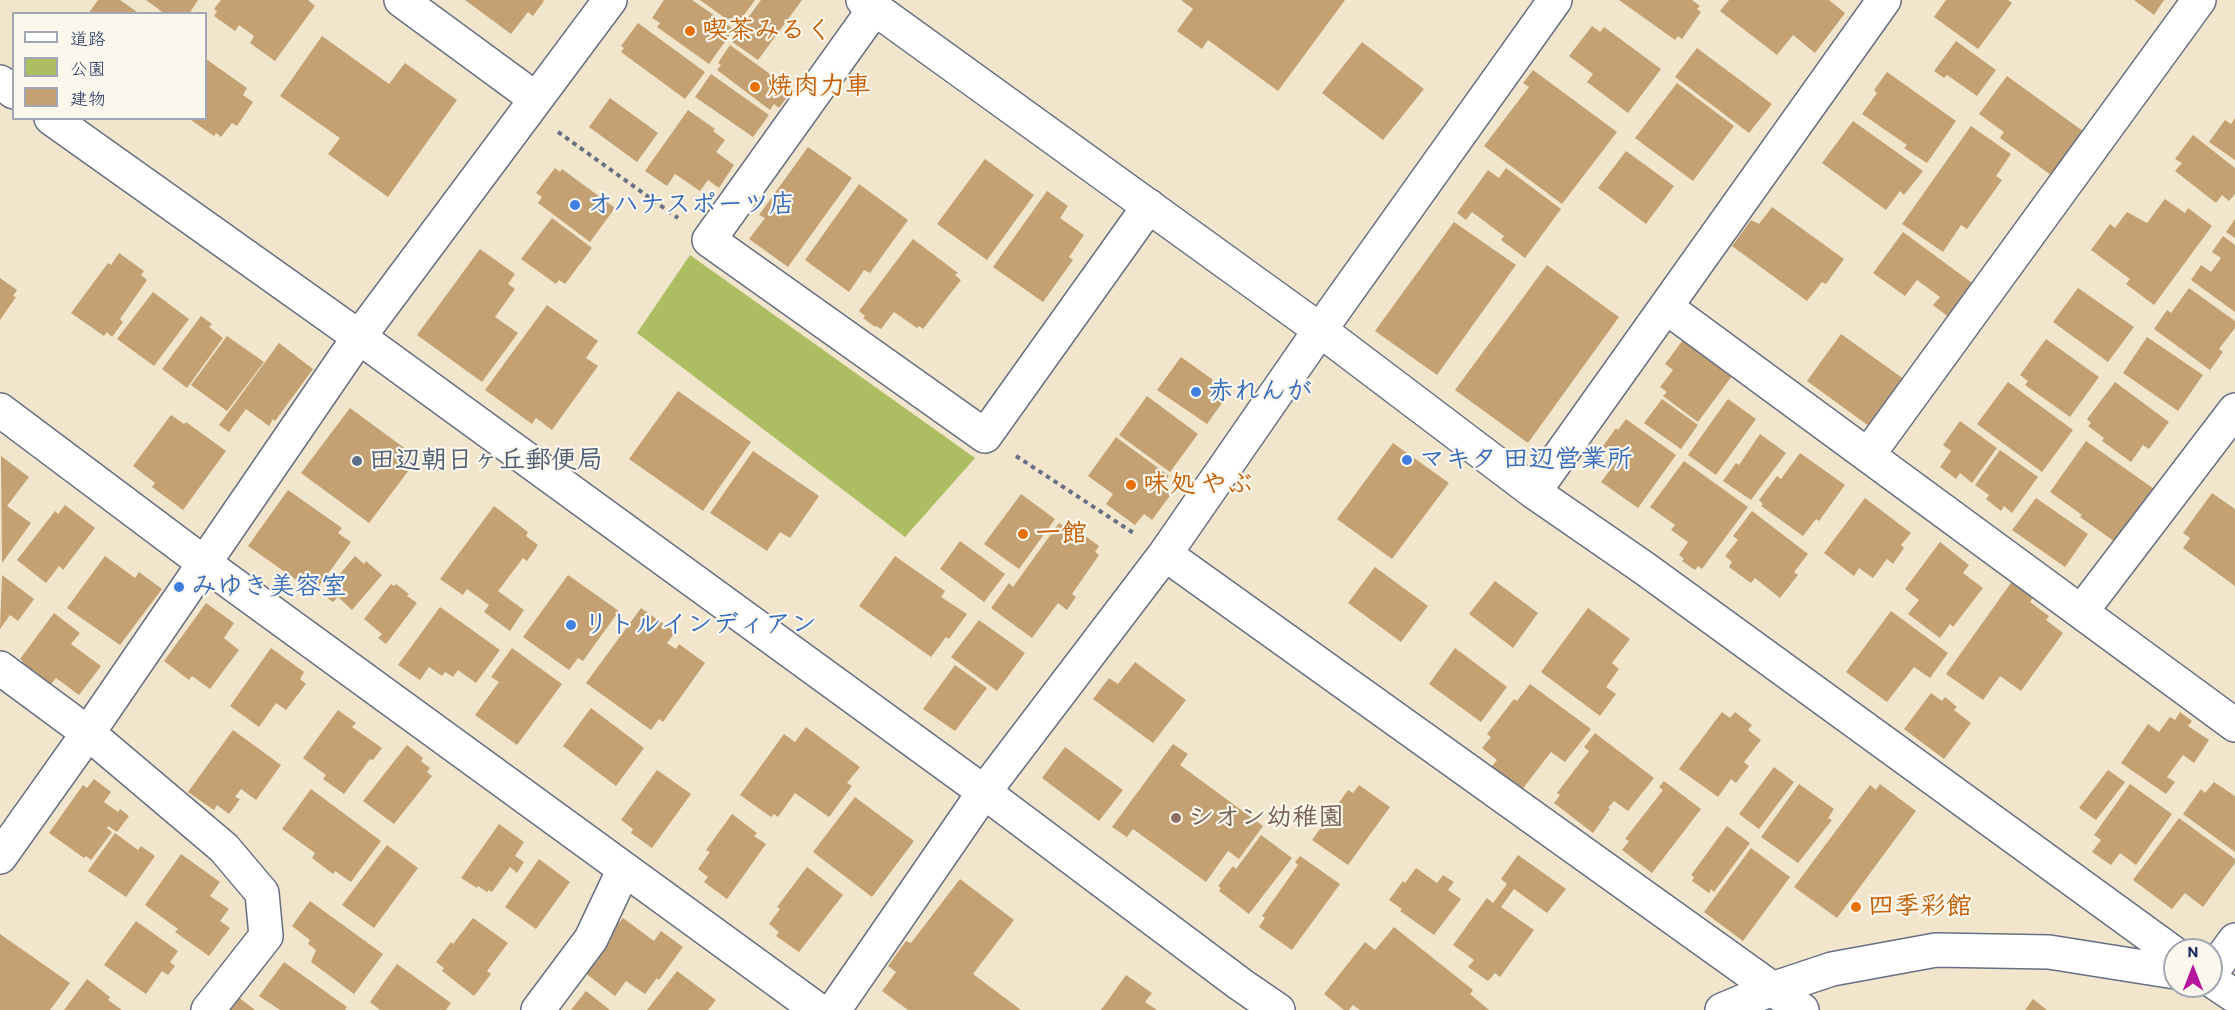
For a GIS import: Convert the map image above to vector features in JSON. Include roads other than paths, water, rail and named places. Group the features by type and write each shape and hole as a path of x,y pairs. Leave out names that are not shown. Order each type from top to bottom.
{"street":[{"path":"401,0 532,105"},
{"path":"0,857 88,733 359,337 610,0"},
{"path":"834,1010 984,792 1165,554 1320,330 1555,0"},
{"path":"1534,492 1884,0"},
{"path":"1868,455 2199,0"},
{"path":"1149,206 985,436 709,240 869,4 1149,206 1320,330 1534,492 1644,568 2163,945"},
{"path":"54,120 359,337 984,792 1278,1010"},
{"path":"1666,307 2235,725"},
{"path":"0,410 204,563 818,1010"},
{"path":"2081,612 2235,410"},
{"path":"1165,554 1802,1010"},
{"path":"0,668 88,733 224,848 262,893 266,936 208,1010"},
{"path":"537,1010 591,939 624,869"},
{"path":"2223,956 2235,940"},
{"path":"1722,1010 1772,989 1832,969 1936,950 2049,952 2163,970"}],"place":[{"name":"喫茶みるく","path":"690,31"},
{"name":"焼肉力車","path":"755,87"},
{"name":"オハナスポーツ店","path":"575,205"},
{"name":"赤れんが","path":"1196,392"},
{"name":"マキタ 田辺営業所","path":"1407,460"},
{"name":"田辺朝日ヶ丘郵便局","path":"357,461"},
{"name":"味処 やぶ","path":"1131,485"},
{"name":"一館","path":"1023,534"},
{"name":"みゆき美容室","path":"179,587"},
{"name":"リトルインディアン","path":"571,625"},
{"name":"シオン幼稚園","path":"1176,818"},
{"name":"四季彩館","path":"1856,907"}]}
